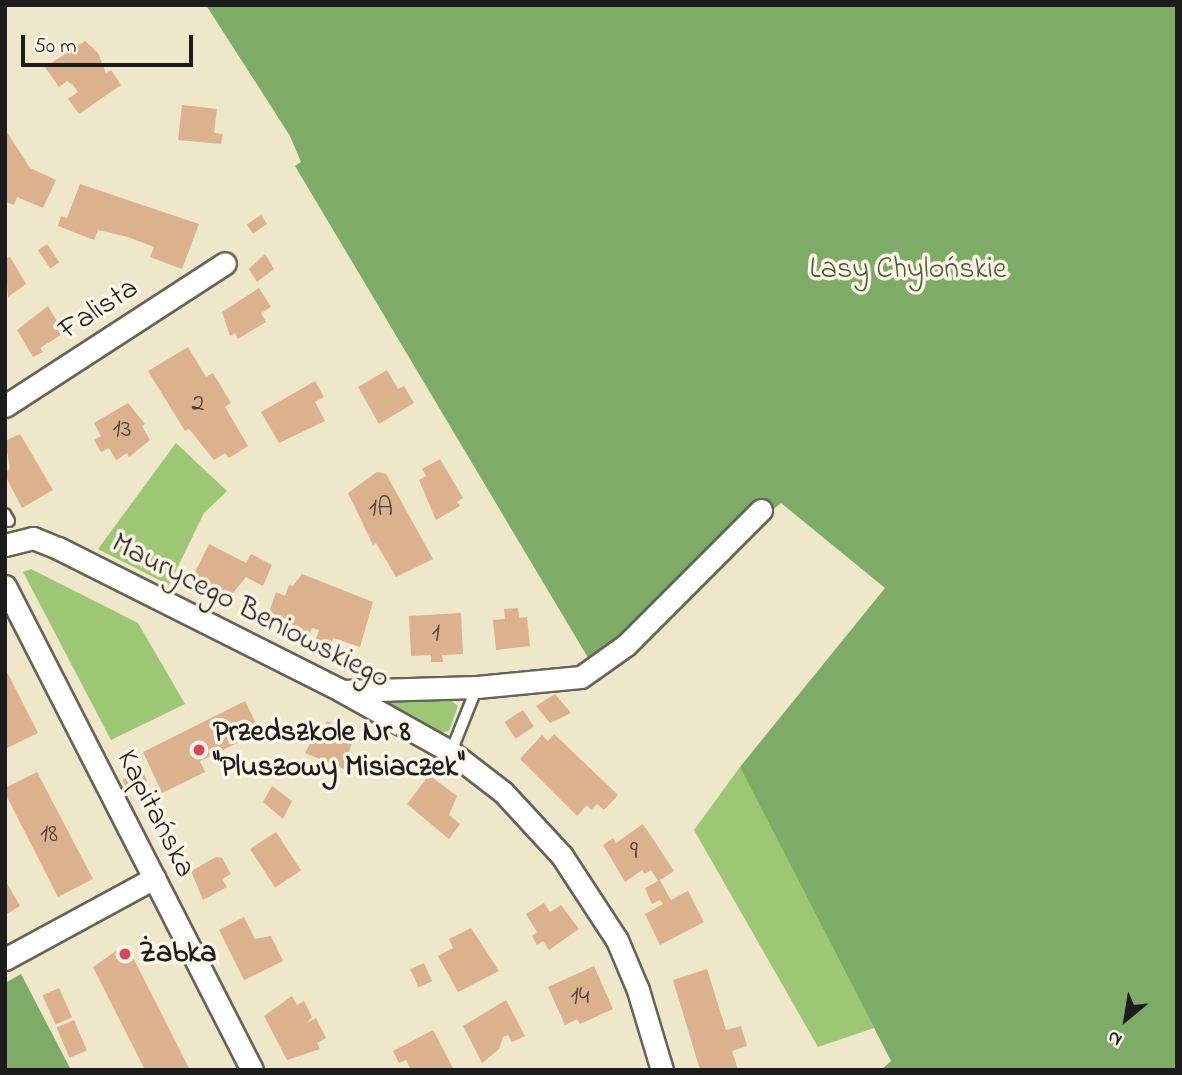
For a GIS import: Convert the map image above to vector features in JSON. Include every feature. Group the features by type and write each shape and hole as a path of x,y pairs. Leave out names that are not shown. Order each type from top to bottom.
{"street":[{"name":"Falista","path":"5,406 225,263"},
{"path":"342,691 477,687 581,677 600,666 761,510"},
{"name":"Maurycego Beniowskiego","path":"5,545 33,538 58,548 342,691 451,752 536,823 593,899 629,965 663,1070"},
{"name":"Kapitańska","path":"5,586 252,1070"},
{"path":"5,959 154,878"}],"lane":[{"path":"451,752 477,687"}],"green space":[{"name":"Lasy Chylońskie","path":"206,5 1177,5 1177,1070 881,1070 891,1061 740,767 885,588 781,503 590,661 295,166 301,162 290,136"},
{"path":"176,443 227,491 204,513 169,585 98,549"},
{"path":"31,569 138,623 185,704 111,740 23,572"},
{"path":"388,698 448,698 458,706 449,731 440,733 388,705"},
{"path":"740,767 874,1028 818,1047 694,830"},
{"path":"21,974 71,1070 5,1069 5,983"}],"building":[{"path":"85,41 98,53 106,73 111,70 121,85 79,114 68,99 78,92 73,85 67,81 59,87 45,67"},
{"path":"182,105 217,109 214,133 223,134 221,144 178,140"},
{"path":"5,129 30,168 56,180 43,208 17,197 14,205 5,202"},
{"path":"80,184 199,224 182,269 150,257 154,247 128,237 98,230 94,240 58,226 61,216 67,218"},
{"path":"261,215 267,224 253,234 247,225"},
{"path":"47,244 59,262 50,268 38,250"},
{"path":"265,254 274,269 257,282 249,269"},
{"path":"10,257 26,284 8,297 5,259"},
{"path":"259,288 271,307 261,313 266,322 238,339 235,333 230,336 222,312"},
{"path":"48,306 64,333 40,348 43,352 33,357 17,330"},
{"path":"188,347 206,377 213,373 231,403 225,407 248,446 229,458 225,453 214,460 189,429 185,431 148,371"},
{"path":"387,370 398,389 404,386 414,403 379,424 358,387"},
{"path":"315,381 324,397 315,402 325,421 279,443 261,412"},
{"path":"128,403 145,424 142,426 150,440 129,457 127,453 116,460 109,448 101,452 94,440 101,436 94,423"},
{"path":"20,434 53,490 22,508 5,475 10,468 5,441"},
{"path":"440,459 463,498 457,502 460,506 436,520 419,480 426,476 422,469"},
{"path":"377,472 386,474 433,559 396,577 376,543 373,545 348,493"},
{"path":"209,544 246,563 251,554 272,565 263,586 246,577 229,598 192,578"},
{"path":"302,574 373,602 360,647 333,638 331,644 316,639 319,630 312,628 310,633 288,625 289,620 269,613 276,592 285,596 289,585 293,586"},
{"path":"518,608 519,618 527,617 530,646 496,650 493,620 505,619 504,609"},
{"path":"461,613 463,654 442,655 443,662 431,662 431,655 411,656 409,616"},
{"path":"5,668 38,733 5,749"},
{"path":"555,694 571,713 550,723 536,706"},
{"path":"245,701 260,732 200,761 205,772 162,793 143,752"},
{"path":"523,710 534,727 515,739 505,722"},
{"path":"327,721 355,732 344,769 305,753 319,727 323,729"},
{"path":"554,734 618,795 604,810 597,804 591,810 587,805 577,816 520,759 542,735 548,741"},
{"path":"143,771 147,781 127,789 123,779"},
{"path":"37,772 93,879 58,897 5,793 5,788"},
{"path":"429,775 457,796 449,815 460,824 449,839 407,804"},
{"path":"272,786 292,801 283,819 263,802"},
{"path":"643,824 674,871 660,880 671,900 688,891 704,922 660,945 645,914 663,904 660,900 652,904 645,888 658,881 651,870 645,874 642,870 625,882 603,845 613,838 616,843"},
{"path":"276,832 301,871 275,887 250,849"},
{"path":"216,857 222,858 231,874 222,879 227,887 203,900 191,871"},
{"path":"5,880 20,906 5,915"},
{"path":"544,903 550,912 561,905 579,929 549,950 543,941 537,945 532,936 537,932 526,914"},
{"path":"244,917 255,939 271,936 283,961 244,980 219,930"},
{"path":"471,928 499,971 458,992 438,956 453,948 449,939"},
{"path":"126,944 189,1068 186,1070 145,1070 93,967"},
{"path":"424,963 432,981 418,987 410,969"},
{"path":"594,966 613,1009 580,1024 577,1019 565,1025 548,987"},
{"path":"707,969 726,1030 741,1026 747,1046 732,1051 738,1070 700,1070 673,980"},
{"path":"59,988 72,1017 56,1025 43,995"},
{"path":"292,996 297,1005 304,1001 312,1017 307,1023 316,1018 326,1038 317,1043 320,1049 287,1060 264,1016"},
{"path":"506,1000 525,1036 512,1042 508,1035 503,1037 499,1049 482,1063 463,1026"},
{"path":"74,1020 87,1050 69,1058 57,1027"},
{"path":"433,1030 453,1068 411,1070 406,1060 399,1063 393,1051"}],"place":[{"name":"Przedszkole Nr 8 \"Pluszowy Misiaczek\"","path":"199,750"},
{"name":"Żabka","path":"125,954"}]}
